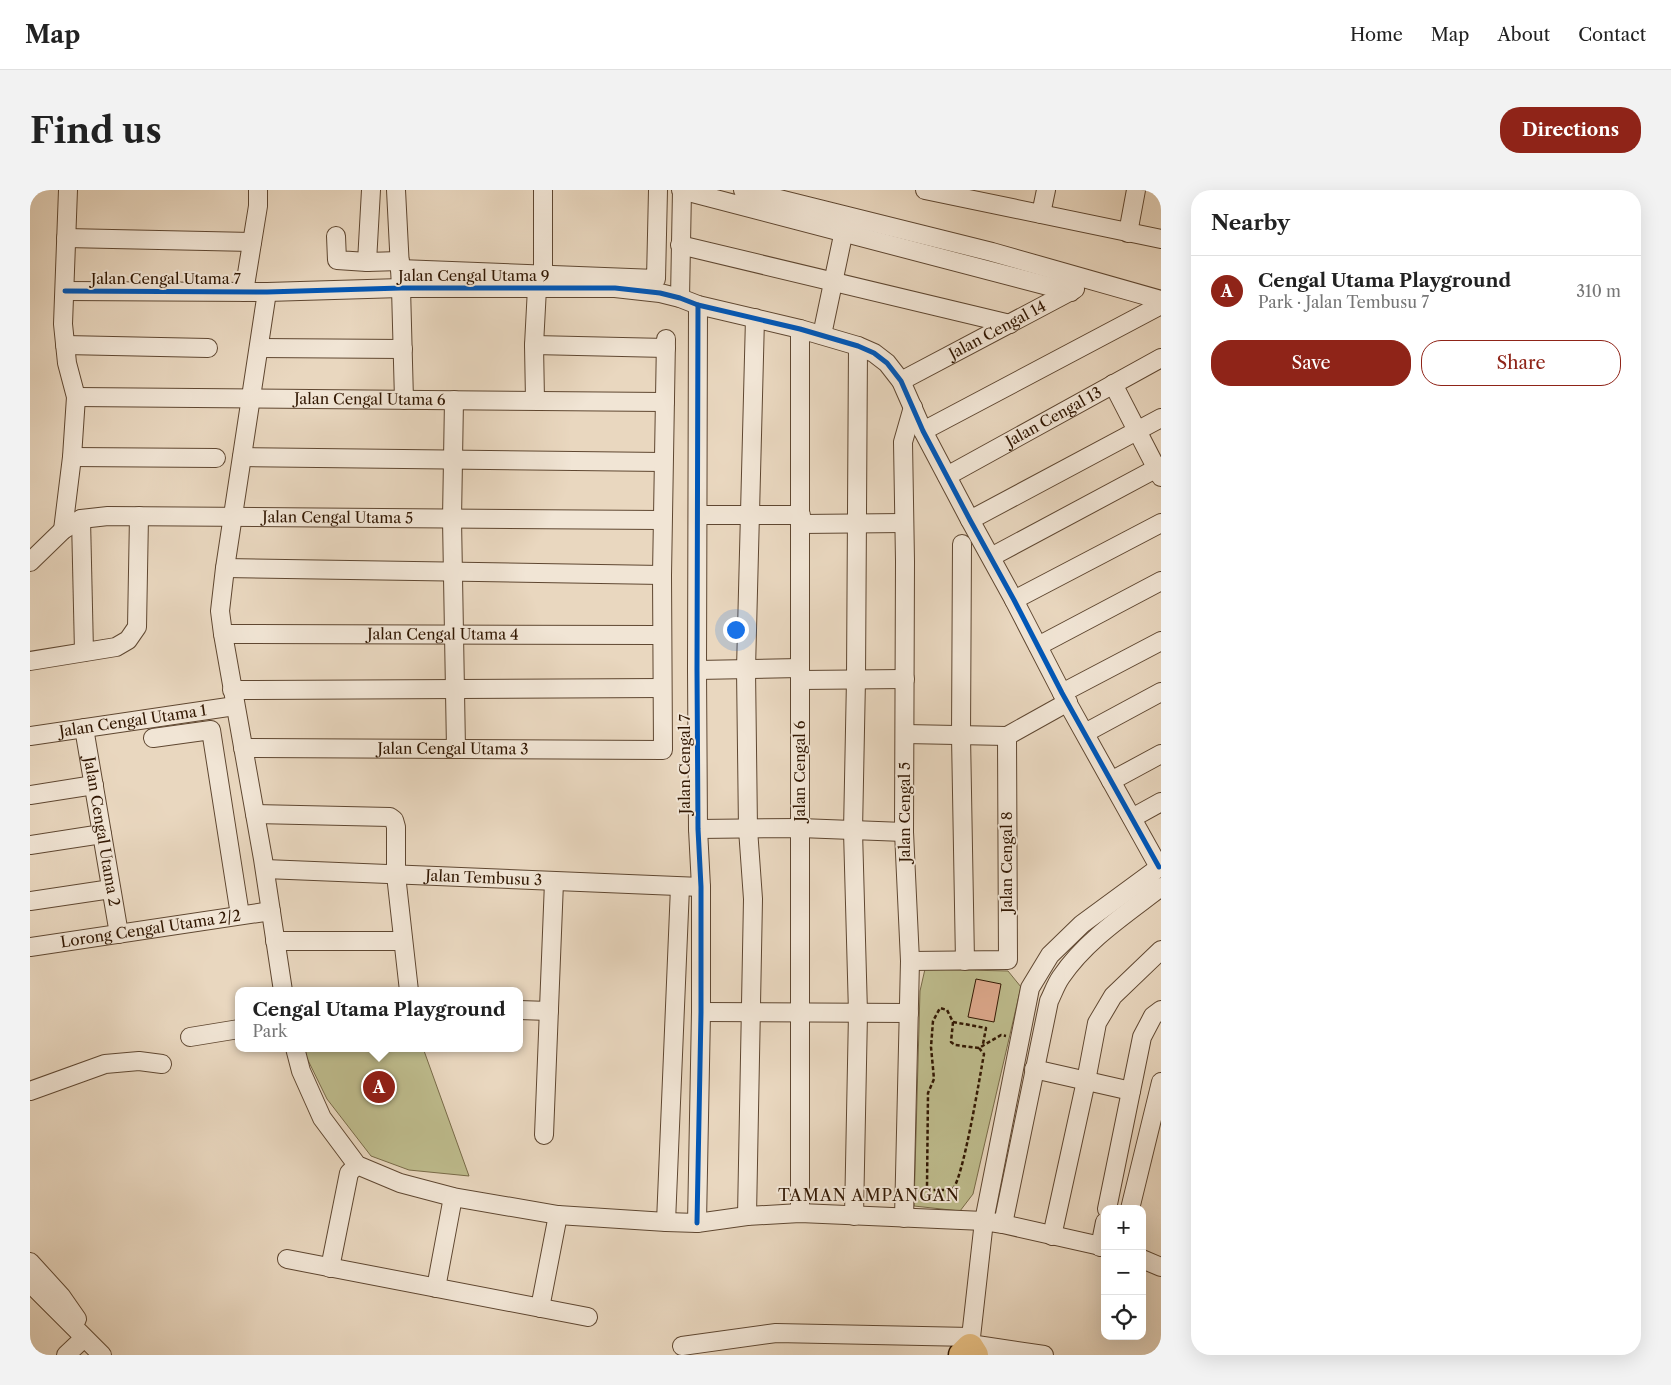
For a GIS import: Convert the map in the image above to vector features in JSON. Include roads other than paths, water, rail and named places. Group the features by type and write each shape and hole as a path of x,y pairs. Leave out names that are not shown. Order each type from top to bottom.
{"street":[{"path":"63,530 72,457 76,397 67,363 63,324 68,190"},
{"path":"244,292 258,206 258,190"},
{"path":"367,262 371,190"},
{"path":"396,190 402,288 404,400"},
{"path":"535,400 534,345 540,281 543,190"},
{"path":"336,236 337,260 400,265 540,281 656,279 658,190"},
{"path":"680,298 682,190 846,224 1093,280 1161,300"},
{"path":"743,190 846,224 1071,292"},
{"path":"925,190 956,193 1041,214 1161,239"},
{"path":"1041,214 1046,190"},
{"path":"1128,233 1136,190"},
{"path":"822,335 846,224"},
{"path":"66,238 252,242"},
{"path":"656,244 680,247 833,281 1010,324"},
{"name":"Jalan Cengal 14","path":"901,381 1093,280"},
{"name":"Jalan Cengal Utama 9","path":"267,292 540,281 615,288 660,293 680,298 698,305 822,335 874,353 887,363 901,381 947,476 1065,698 1160,866"},
{"name":"Jalan Cengal Utama 7","path":"65,291 267,292"},
{"path":"267,292 232,518 220,611 265,869 282,987"},
{"name":"Jalan Cengal 7","path":"696,1223 701,1012 697,670 698,305"},
{"path":"924,431 1161,305"},
{"path":"747,1216 753,899 748,829 746,669 756,318"},
{"name":"Jalan Cengal 6","path":"800,329 802,1012 800,1213"},
{"path":"534,345 666,344 662,520 662,688"},
{"path":"65,345 208,348"},
{"path":"854,1216 858,1013 853,831 858,346"},
{"path":"259,348 403,349"},
{"name":"Jalan Cengal 13","path":"947,476 1161,358"},
{"path":"991,557 1160,470 1113,384"},
{"name":"Jalan Cengal Utama 6","path":"76,397 665,402"},
{"path":"454,400 452,572 456,749"},
{"name":"Jalan Cengal 5","path":"904,1218 910,961 904,832 903,442 913,407"},
{"path":"970,520 1161,418"},
{"path":"72,457 216,458"},
{"path":"242,457 663,462"},
{"path":"698,515 750,514 801,520 904,523"},
{"name":"Jalan Cengal Utama 5","path":"30,562 63,530 81,518 108,516 662,520"},
{"path":"30,661 116,646 128,640 137,627 139,516"},
{"path":"81,518 84,652"},
{"path":"1014,600 1161,523"},
{"path":"962,544 961,736 965,960"},
{"path":"225,568 662,575"},
{"path":"1038,646 1161,581"},
{"name":"Jalan Cengal Utama 4","path":"223,634 662,635"},
{"path":"905,734 1007,736 1065,698 1161,640"},
{"path":"697,670 746,669 856,679 905,679"},
{"name":"Jalan Cengal Utama 1","path":"30,736 84,728 234,698 454,689 662,688"},
{"name":"Jalan Cengal Utama 3","path":"243,748 663,750 662,688"},
{"path":"1085,733 1161,692"},
{"name":"Jalan Cengal Utama 2","path":"84,728 119,934"},
{"path":"153,738 211,730 240,915"},
{"name":"Jalan Cengal 8","path":"910,961 1008,960 1007,736"},
{"path":"1111,781 1161,754"},
{"path":"30,795 94,786"},
{"path":"1132,818 1161,802"},
{"path":"255,814 390,817 394,820 396,827 396,874 409,987"},
{"path":"698,829 800,828 904,832"},
{"path":"30,845 102,834"},
{"path":"969,1349 984,1221 1030,988 1050,955 1082,924 1160,866"},
{"name":"Jalan Tembusu 3","path":"265,869 701,887"},
{"path":"544,1135 554,882"},
{"path":"666,1222 680,886"},
{"path":"1003,1224 1049,1001 1061,977 1080,954 1104,931 1161,887"},
{"path":"30,901 112,889"},
{"name":"Lorong Cengal Utama 2/2","path":"30,947 271,911"},
{"path":"276,940 403,941"},
{"path":"1052,1236 1097,1022 1113,996 1161,950"},
{"path":"523,1010 549,1011"},
{"path":"1109,1205 1142,1038 1153,1016 1161,1010"},
{"path":"701,1012 909,1013"},
{"path":"190,1037 235,1030"},
{"path":"296,1052 301,1071 322,1118 357,1165 400,1183 454,1197 558,1215 666,1222 696,1223 747,1216 800,1213 984,1221 1101,1247"},
{"path":"30,1091 105,1064 139,1061 162,1064"},
{"path":"1034,1069 1131,1091"},
{"path":"1131,1205 1161,1082"},
{"path":"330,1268 349,1173 357,1165"},
{"path":"436,1288 454,1197"},
{"path":"540,1308 558,1215"},
{"path":"287,1259 588,1317"},
{"path":"1146,1261 1161,1267"},
{"path":"30,1262 61,1296 77,1318 84,1338"},
{"path":"30,1283 102,1355"},
{"path":"682,1346 776,1333 1044,1355"},
{"path":"66,1355 84,1338"}],"place":[{"name":"Cengal Utama Playground","path":"379,1087"}],"district":[{"name":"TAMAN AMPANGAN","path":"869,1195"}]}
